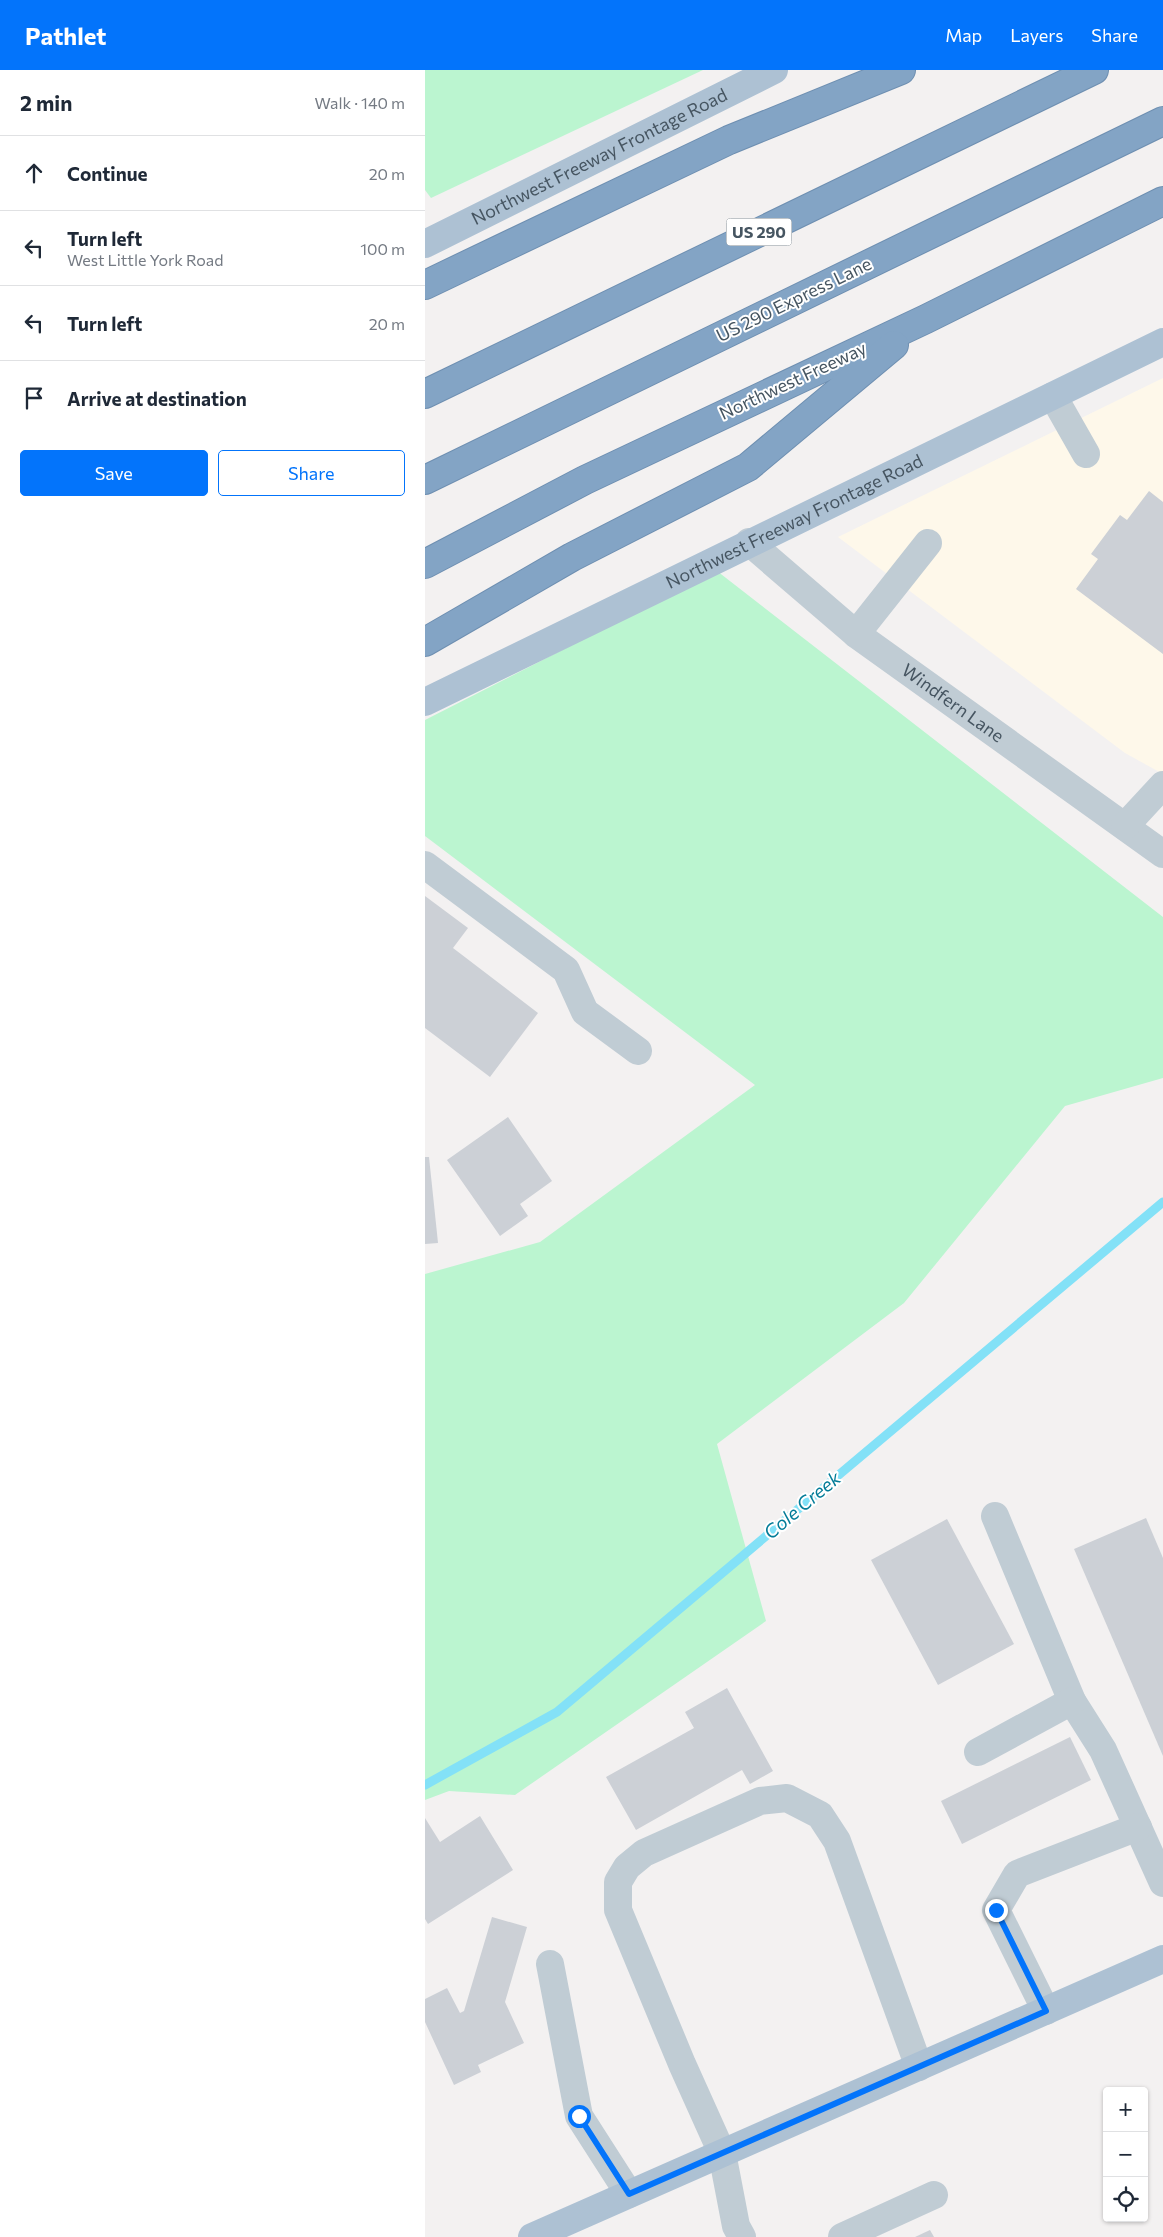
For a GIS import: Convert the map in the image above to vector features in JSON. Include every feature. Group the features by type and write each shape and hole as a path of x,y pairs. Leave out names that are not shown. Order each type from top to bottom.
{"highway":[{"path":"425,285 729,140 901,70"},
{"name":"US 290","path":"425,394 1094,70"},
{"name":"US 290 Express Lane","path":"425,480 1163,120"},
{"name":"Northwest Freeway","path":"425,564 585,480 926,319 1163,201"},
{"path":"425,642 572,557 748,467 926,319"}],"main road":[{"name":"Northwest Freeway Frontage Road","path":"425,244 774,70"},
{"name":"Northwest Freeway Frontage Road","path":"425,702 749,542 1163,342"},
{"path":"532,2237 1163,1960"}],"street":[{"path":"1053,396 1086,454"},
{"name":"Windfern Lane","path":"749,542 856,634 1163,854"},
{"path":"856,634 928,544"},
{"path":"1125,826 1163,785"},
{"path":"425,865 566,970 585,1012 638,1051"},
{"path":"995,1516 1072,1701 1103,1750 1163,1883"},
{"path":"978,1752 1072,1701"},
{"path":"741,2237 736,2226 722,2153 682,2064 618,1910 618,1882 627,1867 643,1852 760,1801 787,1798 820,1815 837,1841 919,2067"},
{"path":"1046,2011 996,1910 1017,1874 1138,1827"},
{"path":"550,1964 579,2116 629,2194"},
{"path":"842,2237 934,2195"}],"shaded area":[{"path":"1163,378 1163,774 1125,753 838,537"}],"green space":[{"path":"425,70 703,70 431,198 425,190"},
{"path":"717,571 1163,917 1163,1078 1065,1106 904,1303 717,1444 766,1621 515,1795 449,1791 425,1800 425,1274 540,1242 755,1085 425,836 425,720"}],"building":[{"path":"1149,491 1163,502 1163,654 1076,589 1098,559 1091,554 1120,515 1127,520"},
{"path":"425,896 468,928 453,948 538,1013 490,1077 425,1028"},
{"path":"508,1117 552,1181 520,1204 528,1216 500,1236 447,1160"},
{"path":"425,1157 429,1157 438,1243 425,1244"},
{"path":"1146,1518 1163,1558 1163,1756 1074,1549"},
{"path":"947,1519 1014,1644 938,1685 871,1560"},
{"path":"727,1688 773,1771 750,1784 742,1770 636,1830 606,1777 694,1728 685,1712"},
{"path":"1070,1737 1091,1780 962,1844 941,1801"},
{"path":"480,1816 513,1870 428,1924 425,1919 425,1818 440,1842"},
{"path":"492,1917 527,1927 505,2002 524,2043 478,2065 481,2072 454,2085 425,2022 425,1999 447,1988 460,2013 464,2011"},
{"path":"930,2230 934,2237 915,2237"}],"waterway":[{"name":"Cole Creek","path":"425,1785 557,1712 1163,1202"}],"route":[{"path":"579,2116 629,2194 1046,2011 996,1910"}]}
